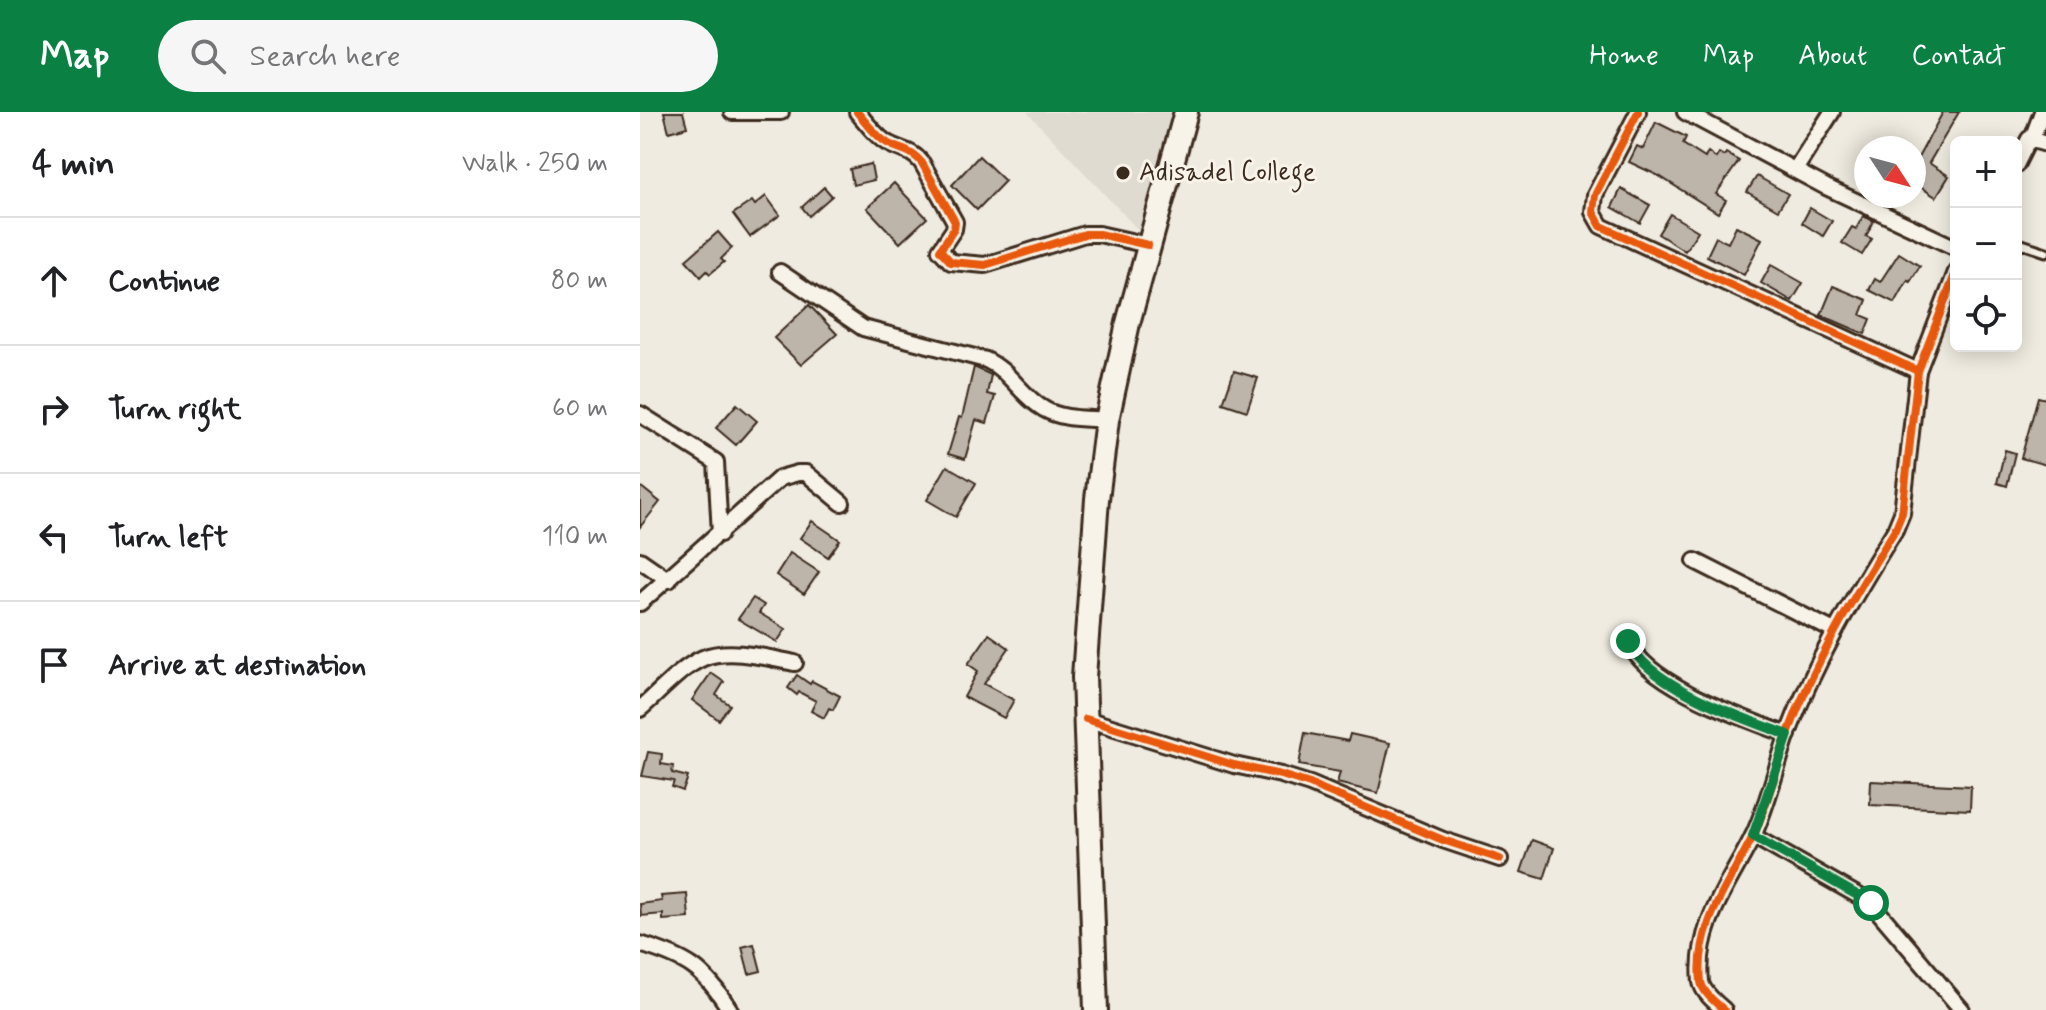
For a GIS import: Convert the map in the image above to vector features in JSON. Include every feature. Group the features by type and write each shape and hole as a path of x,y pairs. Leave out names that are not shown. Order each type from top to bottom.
{"highway":[{"path":"1096,1010 1087,812 1084,677 1087,613 1107,420 1148,245 1186,112"}],"street":[{"path":"732,112 781,112"},
{"path":"857,112 887,144 905,149 922,163 955,222 954,229 940,250 951,262 985,265 1085,234 1099,234 1148,245"},
{"path":"1638,112 1595,195 1593,212 1601,226 1918,371"},
{"path":"1685,112 1795,170 1950,245"},
{"path":"1795,170 1832,112"},
{"path":"2022,159 2039,141 2042,112"},
{"path":"780,272 863,328 986,360 1004,370 1041,408 1058,416 1107,420"},
{"path":"1724,1010 1703,988 1706,935 1712,914 1726,881 1753,836 1788,735 1834,631 1895,530 1902,513 1918,371 1953,280"},
{"path":"640,414 716,462 720,534"},
{"path":"640,603 787,475 806,473 842,503"},
{"path":"640,560 669,580"},
{"path":"1695,561 1834,631"},
{"path":"1628,641 1634,655 1702,701 1788,735"},
{"path":"640,709 695,662 713,655 749,656 795,663"},
{"path":"1086,719 1234,765 1310,784 1443,840 1500,859"},
{"path":"1753,836 1871,903 1962,1010"},
{"path":"640,944 677,955 686,961 706,978 730,1010"}],"lane":[{"path":"2022,244 2046,252"}],"shaded area":[{"name":"Adisadel College","path":"1027,112 1181,112 1141,233"}],"building":[{"path":"664,112 683,112 687,127 669,132"},
{"path":"1943,112 1959,112 1929,163 1949,176 1936,197 1926,191 1926,143"},
{"path":"1656,122 1686,137 1683,144 1705,158 1708,152 1716,158 1719,153 1724,156 1726,153 1739,161 1716,194 1726,200 1718,213 1659,176 1629,162 1637,146 1643,149"},
{"path":"979,156 1005,181 977,210 952,185"},
{"path":"871,164 874,180 853,185 850,169"},
{"path":"1757,176 1788,194 1778,210 1747,192"},
{"path":"894,183 927,218 900,243 867,208"},
{"path":"824,187 832,196 809,216 802,207"},
{"path":"1621,189 1650,205 1640,223 1612,207"},
{"path":"766,196 780,215 750,237 733,214 752,201 755,205"},
{"path":"1810,208 1832,221 1823,236 1802,223"},
{"path":"1670,214 1698,231 1685,251 1658,234"},
{"path":"1863,216 1874,221 1866,236 1872,239 1862,255 1842,243 1852,227 1856,229"},
{"path":"1736,226 1762,239 1744,275 1707,256 1716,237 1728,243"},
{"path":"718,232 732,248 721,259 724,262 710,274 707,271 701,277 686,260"},
{"path":"1899,253 1920,266 1895,303 1869,290 1875,279 1880,282"},
{"path":"1771,265 1803,283 1792,301 1761,283"},
{"path":"1833,286 1867,300 1861,315 1871,319 1865,334 1821,315"},
{"path":"809,305 837,334 801,365 774,338"},
{"path":"974,367 991,375 987,394 995,396 987,423 976,420 965,459 948,454 959,417 962,418"},
{"path":"1234,371 1258,378 1247,411 1223,403"},
{"path":"2038,397 2046,399 2046,465 2021,458"},
{"path":"737,404 757,421 736,445 716,428"},
{"path":"2005,450 2015,453 2007,486 1997,483"},
{"path":"947,466 976,483 956,517 927,500"},
{"path":"640,486 660,502 640,527"},
{"path":"812,521 840,540 828,557 800,538"},
{"path":"790,553 819,572 804,594 776,575"},
{"path":"753,598 764,605 759,613 786,629 777,642 738,619"},
{"path":"989,634 1009,648 984,684 1014,700 1004,718 964,697 978,671 968,664"},
{"path":"711,673 724,682 716,695 730,705 719,720 692,700"},
{"path":"797,675 840,696 833,710 829,708 824,718 811,711 816,701 799,692 797,695 788,688"},
{"path":"1305,733 1348,741 1350,734 1390,743 1378,793 1337,783 1340,772 1299,765"},
{"path":"648,752 662,754 661,764 673,766 672,773 688,777 683,791 672,787 674,781 642,776"},
{"path":"1871,781 1971,786 1970,810 1870,805"},
{"path":"1532,840 1554,848 1544,879 1521,872"},
{"path":"687,894 689,918 663,920 663,914 641,916 640,904 662,901 661,896"},
{"path":"754,944 761,971 749,974 742,947"}],"cycle path":[{"path":"857,112 876,134 911,153 922,163 955,222 954,229 940,250 951,262 985,265 1085,234 1099,234 1148,245"},
{"path":"1638,112 1595,195 1593,212 1601,226 1918,371"},
{"path":"1724,1010 1707,994 1701,982 1701,961 1709,922 1759,822 1787,736 1822,656 1902,513 1918,371 1953,280"},
{"path":"1086,719 1234,765 1310,784 1443,840 1500,859"}],"place":[{"name":"Adisadel College","path":"1123,173"}],"route":[{"path":"1628,641 1634,655 1702,701 1788,735 1753,836 1871,903"}]}
